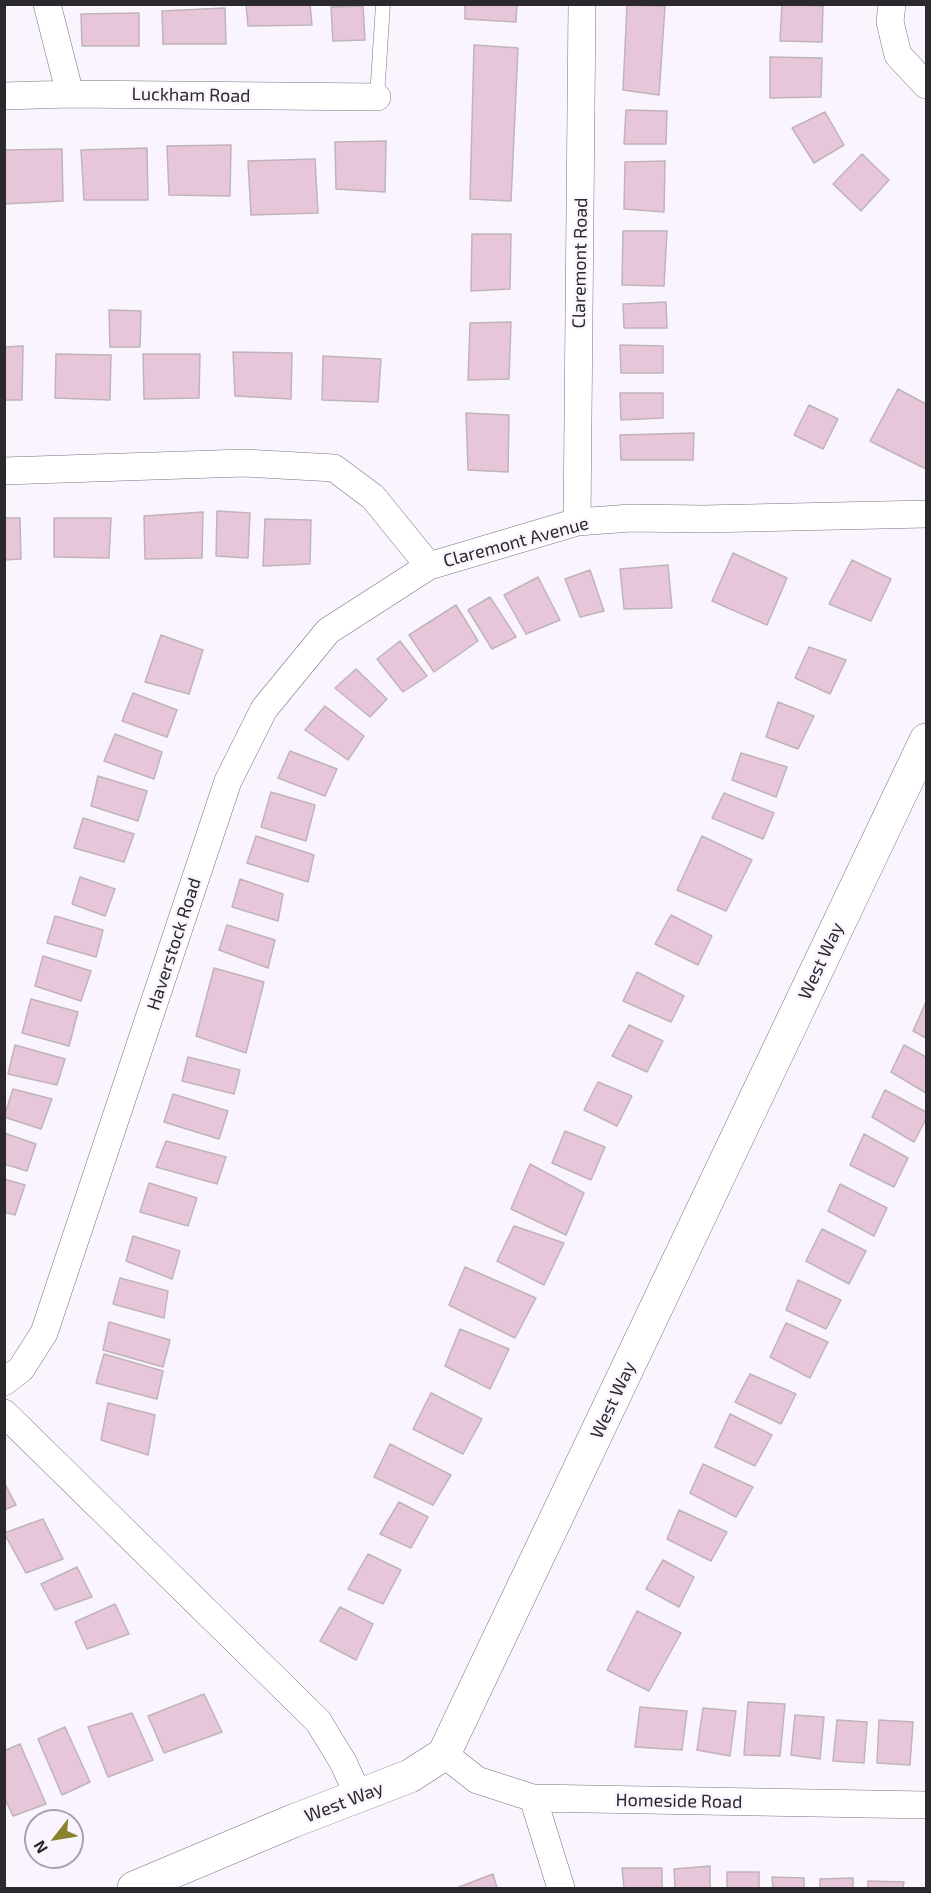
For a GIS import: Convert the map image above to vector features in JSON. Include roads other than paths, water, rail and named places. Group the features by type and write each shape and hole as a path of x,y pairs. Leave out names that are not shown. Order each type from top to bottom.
{"street":[{"path":"47,4 70,94"},
{"name":"Claremont Road","path":"577,522 582,4"},
{"path":"892,4 890,22 898,55 927,85"},
{"name":"Luckham Road","path":"4,96 70,94 377,97"},
{"name":"Claremont Avenue","path":"4,471 244,463 334,468 373,496 429,566 577,522 631,518 704,519 927,514"},
{"name":"Haverstock Road","path":"4,1382 21,1368 44,1333 228,782 264,709 328,631 429,566"},
{"name":"West Way","path":"134,1888 293,1821 410,1776 444,1754 927,740"},
{"path":"4,1413 318,1721 343,1762 359,1797"},
{"name":"Homeside Road","path":"444,1754 477,1780 533,1798 927,1805"},
{"path":"533,1798 561,1888"}],"lane":[{"path":"377,97 383,4"}]}
